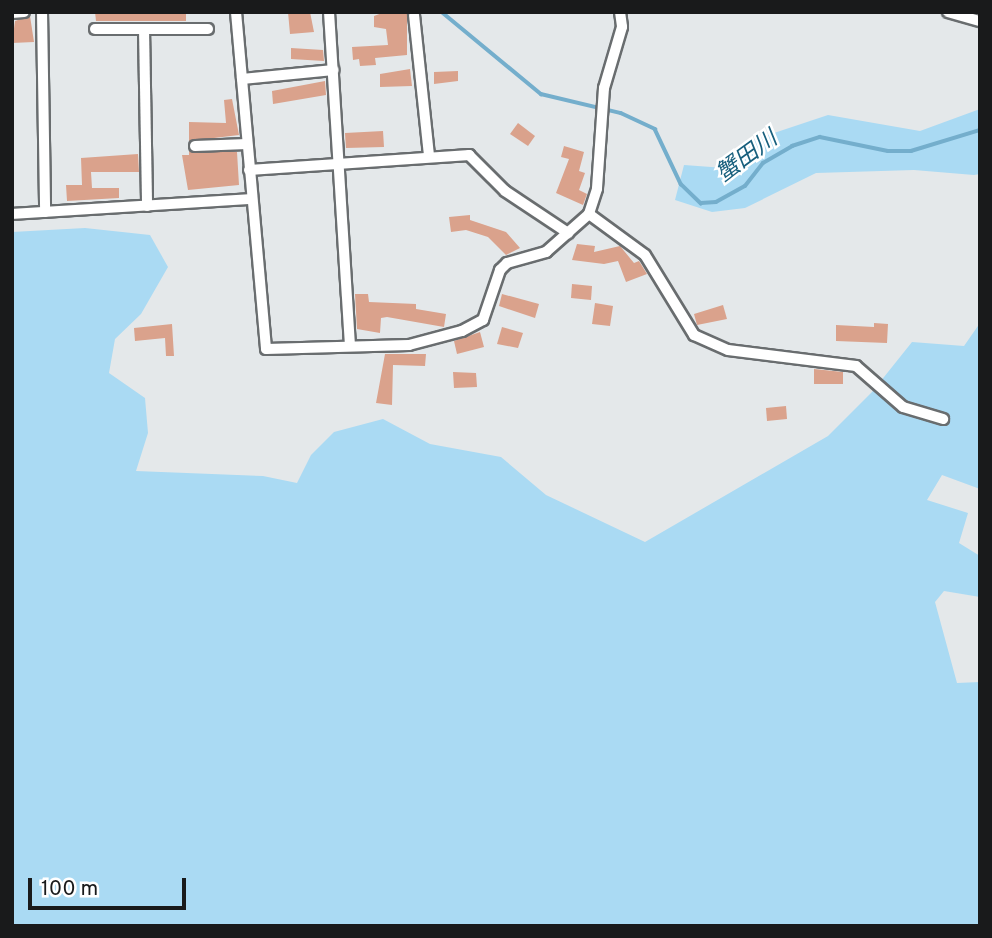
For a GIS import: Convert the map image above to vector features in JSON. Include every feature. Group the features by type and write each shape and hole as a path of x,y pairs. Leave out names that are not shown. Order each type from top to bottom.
{"street":[{"path":"12,13 24,12"},
{"path":"42,12 45,212"},
{"path":"236,12 266,349 350,343 409,345 462,331 483,320 500,270 507,264 546,252 589,214 597,190 601,109 618,50 620,12"},
{"path":"329,12 341,162 350,343"},
{"path":"948,12 980,21"},
{"path":"414,15 429,156"},
{"path":"94,29 208,29"},
{"path":"144,29 148,205"},
{"path":"242,79 334,70"},
{"path":"195,146 247,144"},
{"path":"249,170 469,155 505,191 568,233"},
{"path":"12,214 252,199"},
{"path":"589,214 645,255 694,335 728,349 856,366 904,407 943,419"}],"shaded area":[{"path":"980,109 980,174 914,170 816,173 745,208 712,212 675,200 684,165 725,168 747,155 750,141 828,115 920,131"},
{"path":"85,228 150,235 168,267 141,314 115,339 109,373 145,398 148,433 136,471 263,476 297,483 311,455 334,432 383,419 430,444 501,457 546,495 645,542 828,436 872,392 912,342 964,346 980,323 980,489 942,475 927,500 968,513 959,543 980,556 980,597 944,591 935,602 957,683 980,682 980,926 12,926 12,232"}],"building":[{"path":"95,12 186,12 186,21 96,21"},
{"path":"288,12 310,12 314,32 290,34"},
{"path":"382,13 407,13 407,55 375,58 376,65 360,66 359,59 353,60 352,47 388,45 386,29 374,27 374,16"},
{"path":"30,16 34,42 12,43 15,21"},
{"path":"291,48 323,50 324,61 291,59"},
{"path":"410,69 412,86 380,87 380,74"},
{"path":"458,71 458,81 434,84 434,72"},
{"path":"325,81 326,95 273,104 272,91"},
{"path":"232,99 239,135 189,141 189,122 226,123 224,100"},
{"path":"518,123 535,136 528,146 510,134"},
{"path":"383,131 384,147 346,148 345,133"},
{"path":"564,146 584,152 579,171 585,173 579,190 587,194 583,205 556,193 569,159 561,157"},
{"path":"189,151 237,152 239,185 188,190 182,155 189,155"},
{"path":"138,154 139,172 91,172 92,188 119,188 119,198 67,201 66,185 82,185 81,158"},
{"path":"470,215 470,220 506,232 520,248 506,255 488,237 466,230 451,232 449,217"},
{"path":"577,244 595,246 594,252 620,246 634,263 639,261 647,274 626,282 618,261 604,264 572,260"},
{"path":"572,284 592,286 591,300 571,298"},
{"path":"355,294 368,294 369,302 416,304 416,309 446,314 444,327 387,317 381,318 380,333 357,329"},
{"path":"502,294 539,304 535,318 499,306"},
{"path":"595,303 613,306 610,326 592,324"},
{"path":"723,305 727,319 697,325 694,314"},
{"path":"874,323 888,324 887,343 836,341 836,325 874,327"},
{"path":"172,324 174,356 166,356 165,338 135,341 134,328"},
{"path":"502,327 523,333 518,348 497,344"},
{"path":"480,332 484,347 457,354 454,341"},
{"path":"385,354 426,354 425,366 393,365 392,405 376,403"},
{"path":"814,369 843,372 843,384 814,384"},
{"path":"453,372 476,373 477,387 454,388"},
{"path":"786,406 787,419 767,421 766,408"}],"waterway":[{"name":"蟹田川","path":"442,12 541,94 621,113 655,129 681,184 701,203 716,202 745,186 763,163 792,146 820,137 888,151 911,151 980,130"}]}
